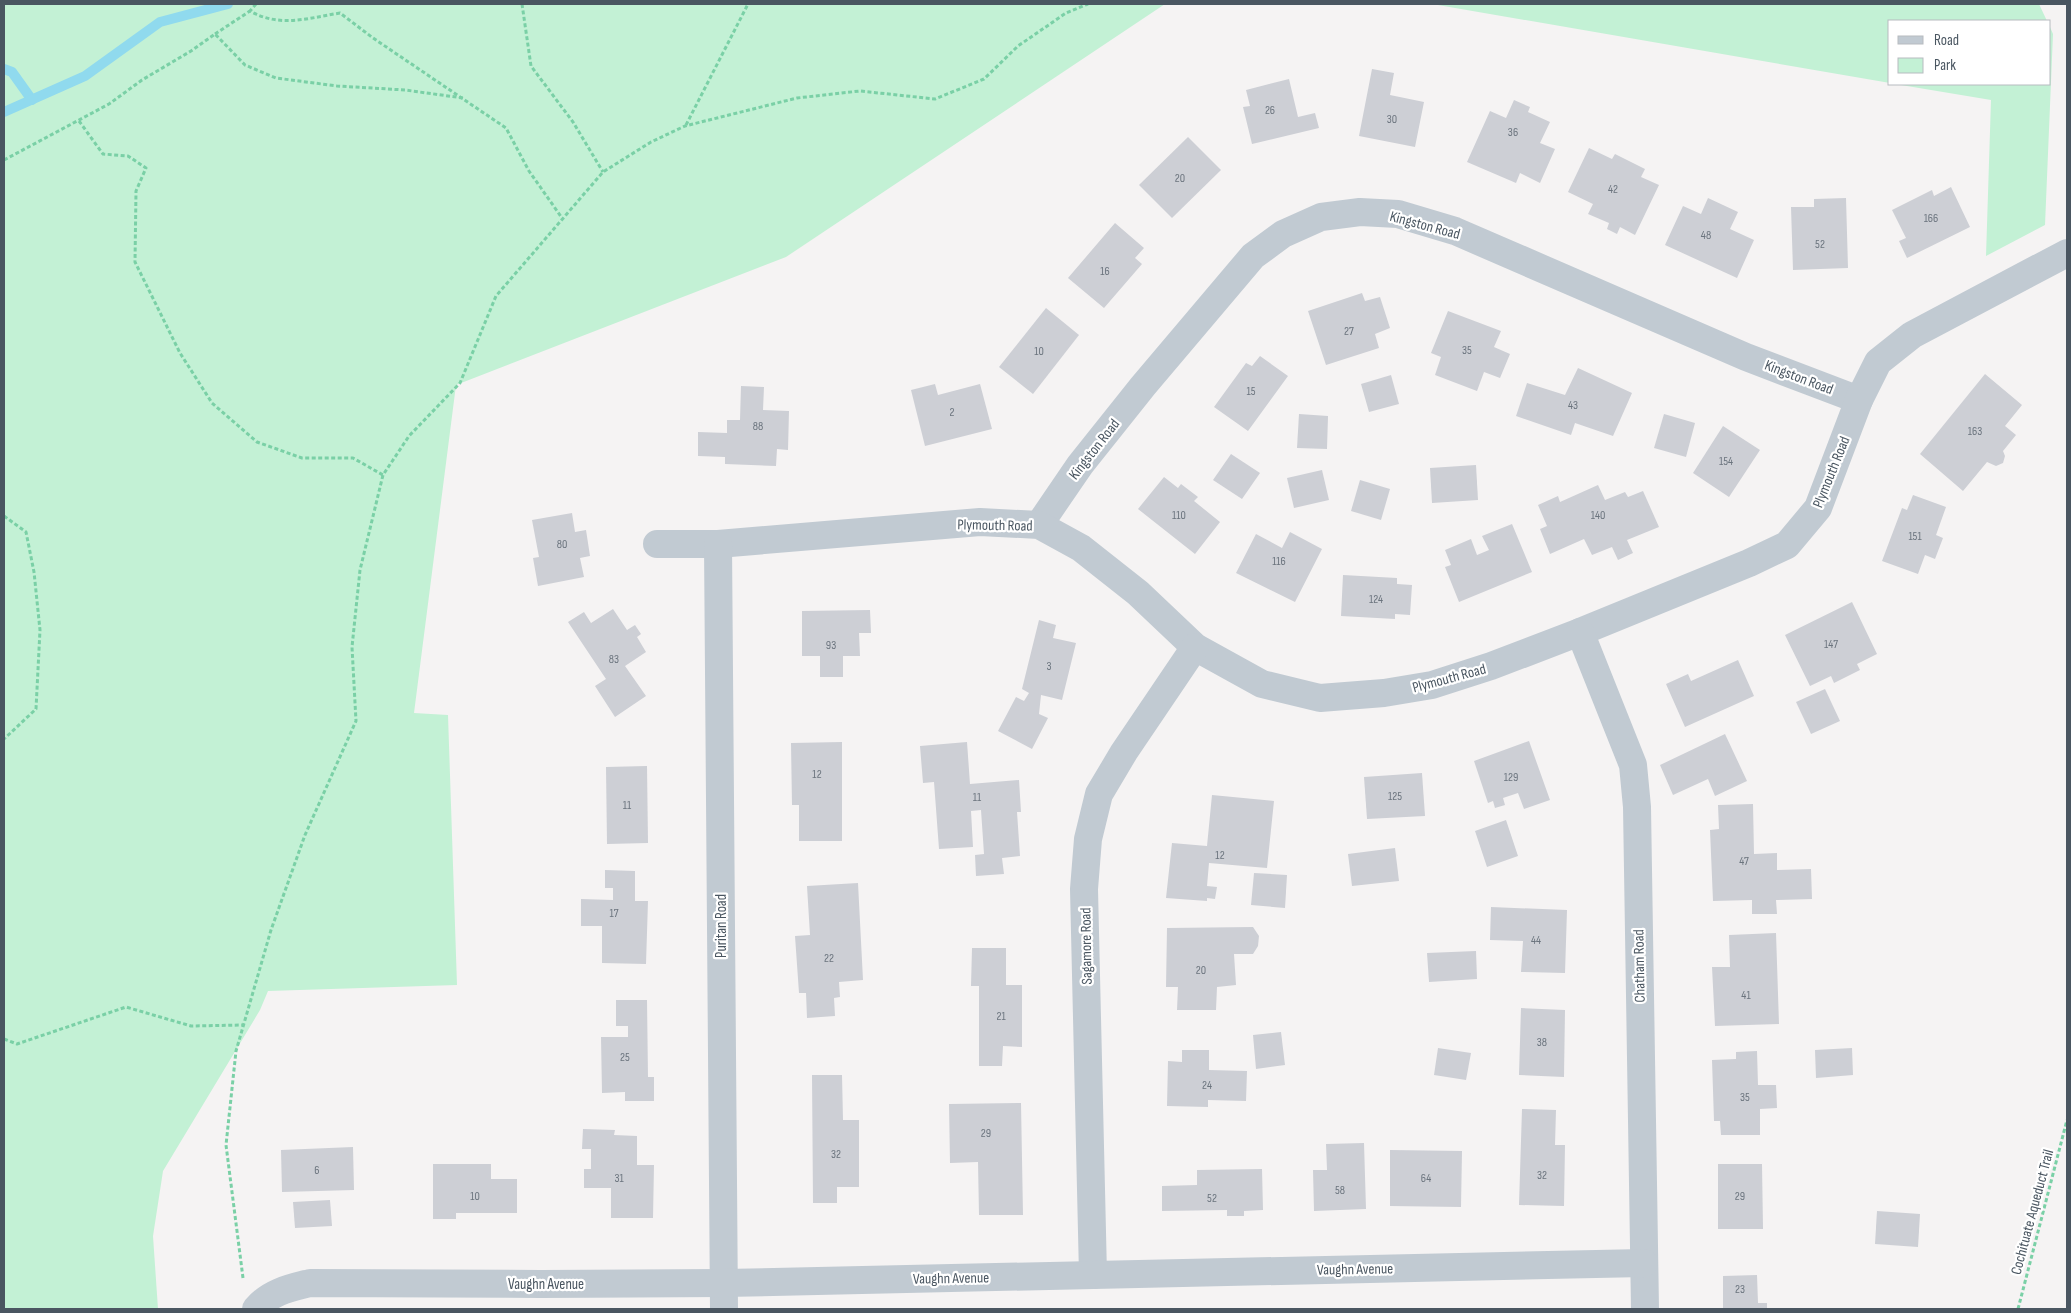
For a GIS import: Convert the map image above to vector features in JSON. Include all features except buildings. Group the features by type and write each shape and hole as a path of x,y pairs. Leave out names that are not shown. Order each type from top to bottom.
{"street":[{"name":"Kingston Road","path":"1039,525 1085,458 1154,372 1253,256 1283,234 1321,218 1360,212 1398,214 1454,231 1746,357 1859,400"},
{"name":"Plymouth Road","path":"656,544 718,544 980,522 1039,525 1081,548 1138,593 1195,647 1262,684 1320,698 1384,693 1432,685 1491,666 1580,632 1749,563 1787,545 1818,508 1859,400 1878,362 1912,335 2067,253"},
{"name":"Puritan Road","path":"718,544 724,1296"},
{"name":"Chatham Road","path":"1580,632 1633,765 1637,807 1645,1309"},
{"name":"Sagamore Road","path":"1093,1275 1084,889 1088,839 1099,794 1124,752 1195,647"},
{"name":"Vaughn Avenue","path":"259,1306 282,1290 310,1282 532,1284 724,1296 1093,1275 1644,1263"}],"path":[{"path":"4,160 109,104 142,80 191,51 250,11 256,4"},
{"path":"522,4 531,66 573,122 603,172"},
{"path":"685,126 748,4"},
{"path":"243,1280 226,1145 236,1051 271,930 305,835 356,721 352,647 360,570 383,475 410,436 460,383 496,296 603,172 651,142 685,126 796,98 860,91 935,99 984,79 1018,46 1066,13 1088,4"},
{"path":"250,11 262,18 291,22 340,12 373,38 506,128 529,171 562,218"},
{"path":"216,34 245,65 276,78 337,86 405,90 462,98"},
{"path":"79,121 103,154 128,156 146,168 136,191 135,262 180,352 212,403 257,442 302,458 353,458 383,475"},
{"path":"4,516 26,532 34,572 40,630 36,709 4,738"},
{"path":"4,1039 17,1044 126,1007 191,1026 243,1026"},
{"name":"Cochituate Aqueduct Trail","path":"2018,1309 2067,1120"}],"green space":[{"path":"4,4 1165,4 786,257 456,385 414,713 448,715 457,985 268,991 260,1010 163,1171 153,1236 158,1309 4,1309"},
{"path":"1432,4 2039,4 2047,20 1888,20 1888,83"},
{"path":"2051,29 2053,34 2051,82"},
{"path":"1901,85 2051,85 2045,225 1986,256 1991,100"}],"waterway":[{"path":"4,112 85,76 160,22 228,4"},
{"path":"4,69 12,72 32,100"}]}
